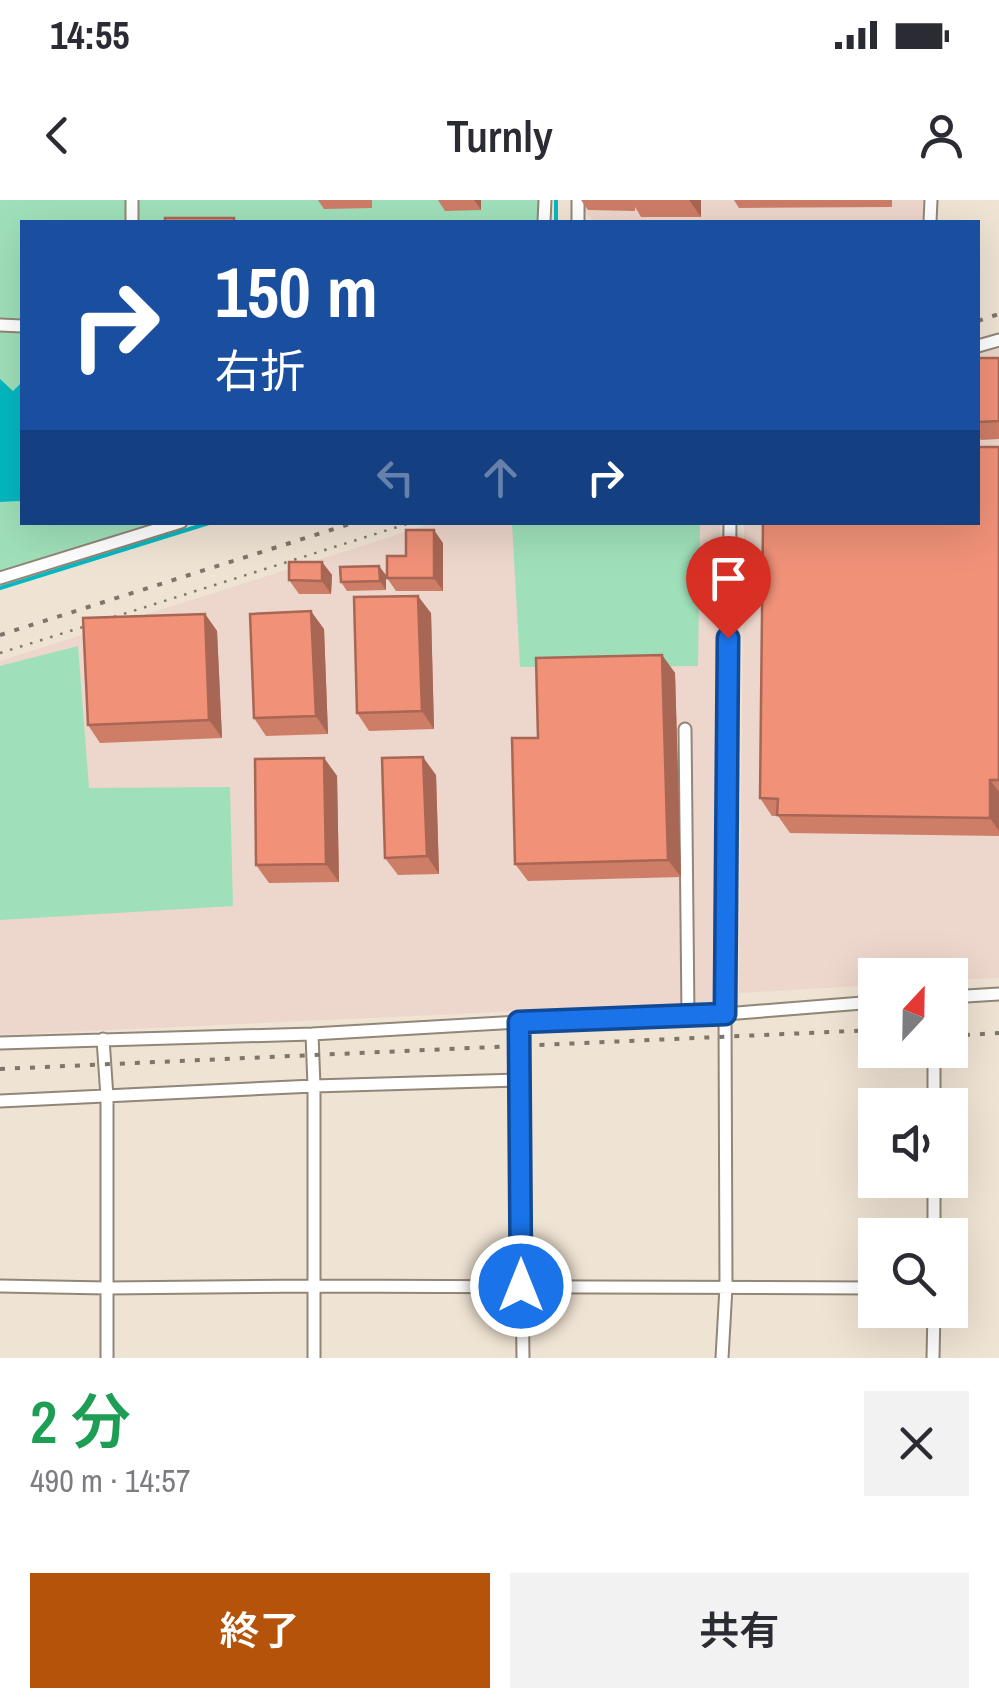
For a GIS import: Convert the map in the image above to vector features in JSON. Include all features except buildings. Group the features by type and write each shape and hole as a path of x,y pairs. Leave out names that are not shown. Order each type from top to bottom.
{"street":[{"path":"0,578 171,525"},
{"path":"722,1358 726,1287 730,525"},
{"path":"684,728 688,1015"},
{"path":"968,996 999,994"},
{"path":"0,1043 312,1034 725,1014 858,1003"},
{"path":"519,1022 523,1358"},
{"path":"312,1034 314,1358"},
{"path":"103,1040 108,1096 107,1358"},
{"path":"0,1101 521,1080"},
{"path":"0,1286 858,1288"},
{"path":"933,1358 934,1328"}],"path":[{"path":"113,618 404,525"},
{"path":"0,653 94,624"}],"shaded area":[{"path":"584,200 926,200 926,220 593,220 584,211"},
{"path":"999,346 999,978 968,979 968,958 858,958 858,986 739,993 744,525 980,525 980,352"},
{"path":"428,525 720,525 723,995 717,1002 0,1035 0,661"}],"green space":[{"path":"0,200 539,200 539,220 20,220 20,525 159,525 0,578"},
{"path":"512,525 700,525 698,666 520,667"},
{"path":"78,646 89,788 230,787 233,906 0,920 0,666"}],"water":[{"path":"0,379 13,391 20,384 20,502 0,502"}],"waterway":[{"path":"556,200 556,220"},
{"path":"0,588 202,525"}],"railway":[{"path":"980,320 999,314"},
{"path":"0,635 347,525"},
{"path":"0,1069 858,1031"},
{"path":"968,1035 999,1033"}],"route":[{"path":"521,1286 519,1022 725,1014 728,638"}]}
